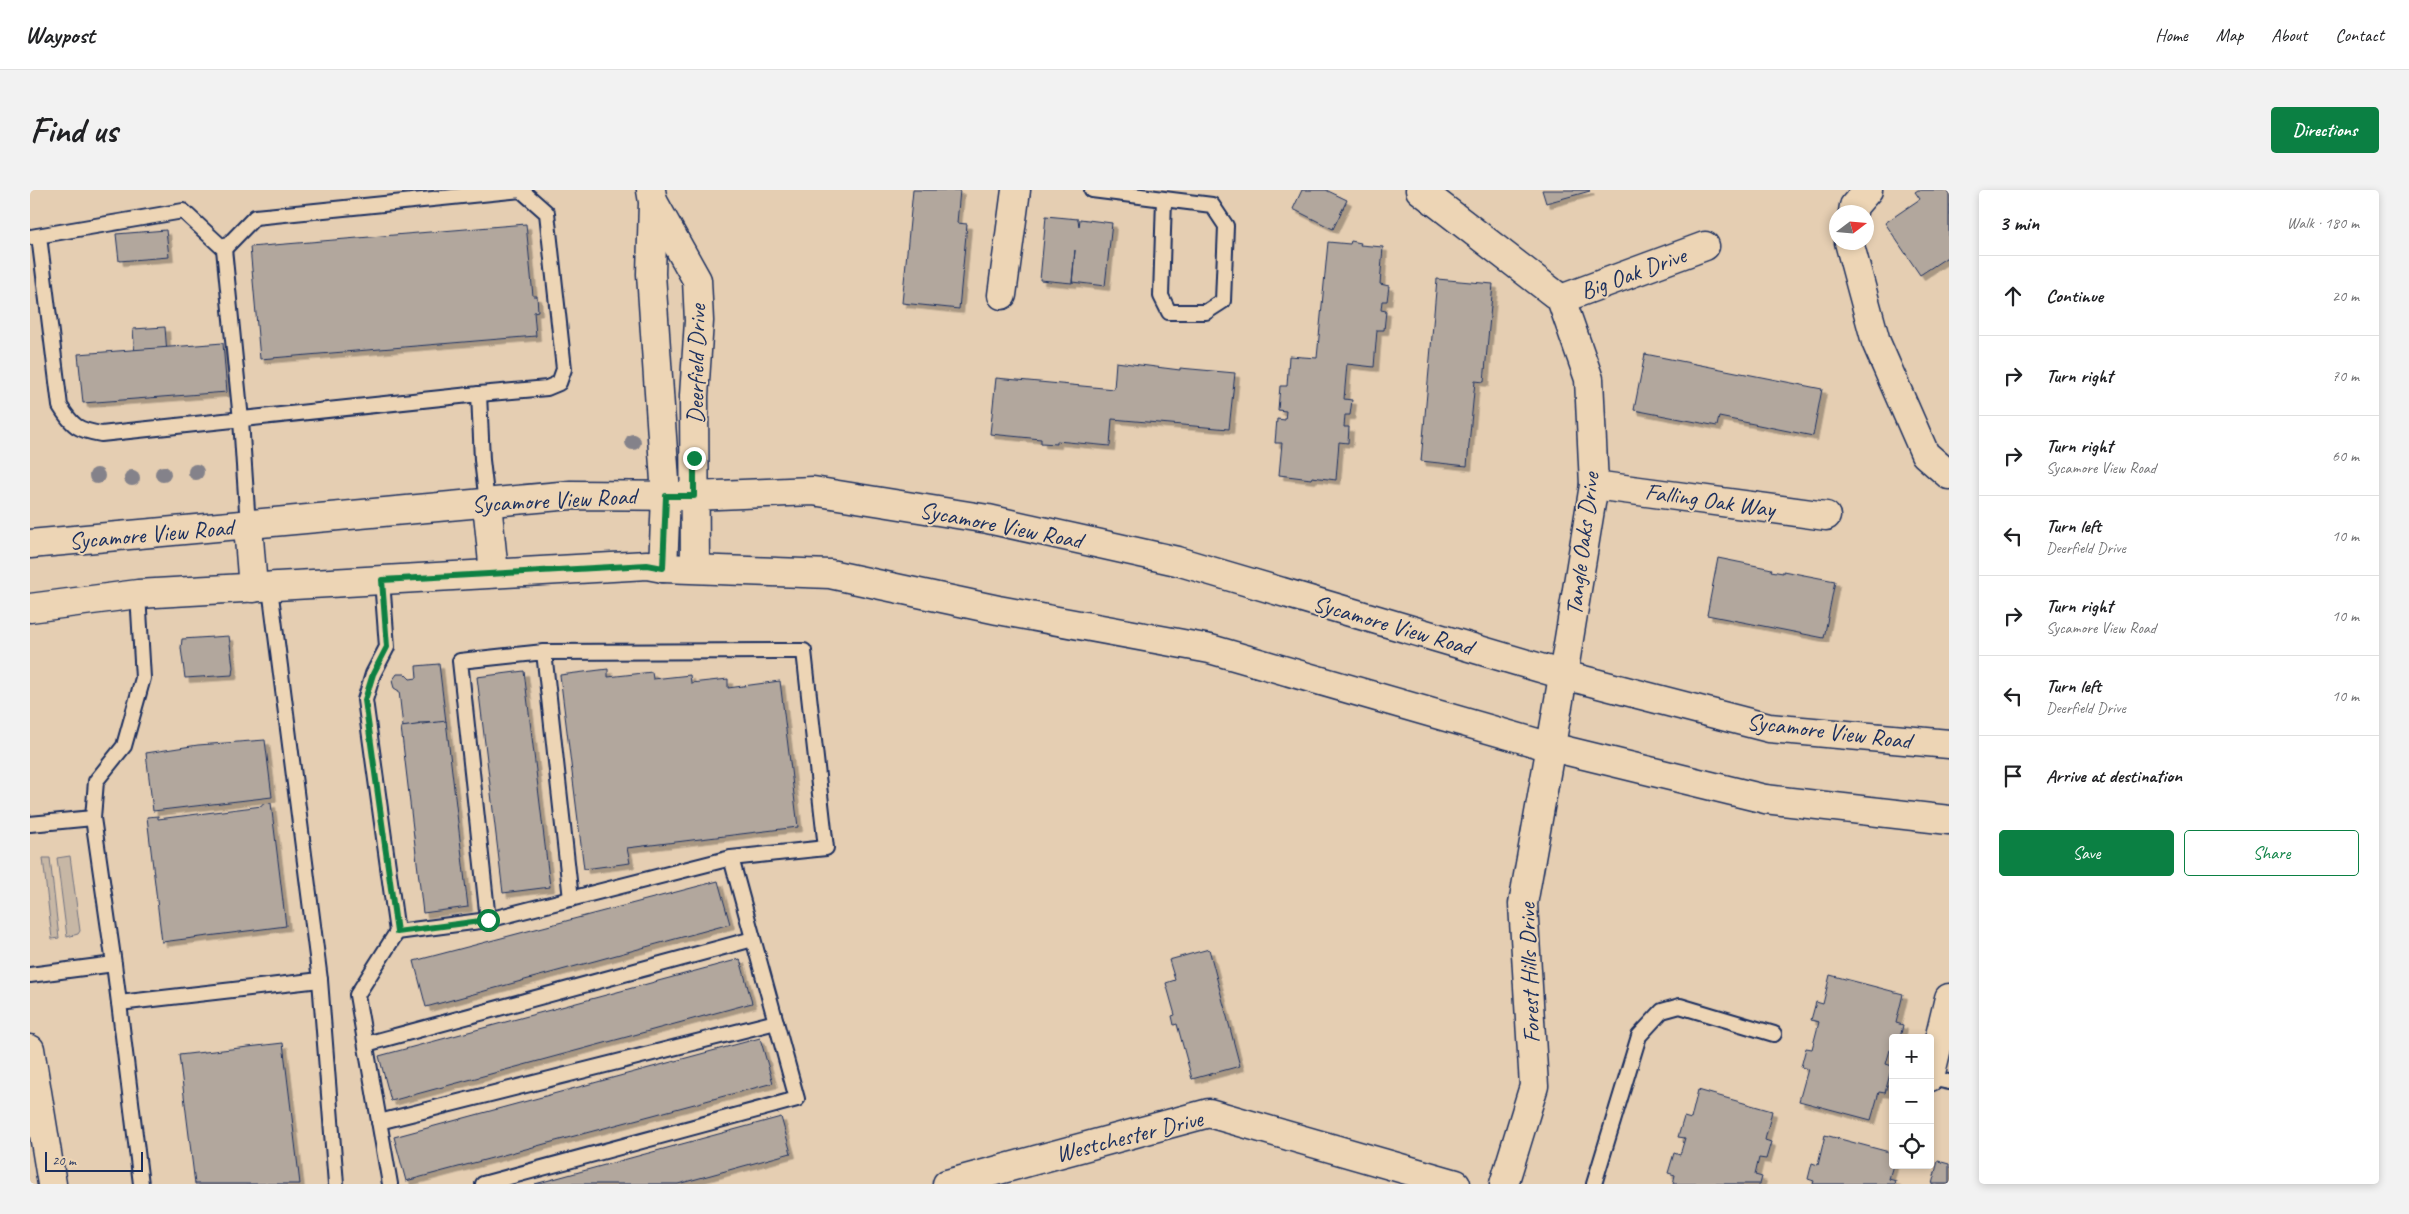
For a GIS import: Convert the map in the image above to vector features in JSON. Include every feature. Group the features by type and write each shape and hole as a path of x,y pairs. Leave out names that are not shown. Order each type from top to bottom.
{"main road":[{"path":"1002,295 1016,190"},
{"path":"1420,190 1561,300"},
{"path":"1855,205 1868,190"},
{"name":"Deerfield Drive","path":"652,196 651,274 666,496 663,568"},
{"name":"Deerfield Drive","path":"652,196 697,280 699,321 694,396 695,568"},
{"name":"Big Oak Drive","path":"1561,300 1705,246"},
{"path":"1851,250 1876,342 1925,454 1949,475"},
{"name":"Tangle Oaks Drive","path":"1561,300 1589,380 1594,485 1561,688"},
{"name":"Falling Oak Way","path":"1594,485 1826,516"},
{"name":"Sycamore View Road","path":"30,544 248,526 571,495 694,496 813,491 988,519 1177,561 1561,688 1769,728 1949,744"},
{"path":"487,503 494,572"},
{"path":"248,526 262,588"},
{"path":"30,608 138,594 262,588 494,572 647,565 663,568 830,574 998,610 1210,649 1551,747 1765,799 1949,820"},
{"name":"Forest Hills Drive","path":"1504,1184 1534,1086 1523,904 1561,688"},
{"path":"1934,1061 1949,998"},
{"path":"30,1049 33,1084 52,1184"},
{"name":"Westchester Drive","path":"947,1184 1209,1113 1456,1184"}],"lane":[{"path":"224,249 256,217 521,190 547,214 564,370 559,382 547,388 479,394 241,420 101,434 81,430 67,418 60,406 34,237 183,212 224,249 241,420 248,526"},
{"path":"1092,190 1212,204 1226,226 1223,301 1206,312 1170,312 1161,296 1164,199"},
{"path":"479,394 482,460 487,503"},
{"path":"382,580 387,647 373,674 365,700 397,932 358,995 390,1184"},
{"path":"262,588 320,980 336,1184"},
{"path":"138,594 143,678 124,746 96,781 93,818 120,1003 141,1184"},
{"path":"397,932 488,920 731,858 826,848 804,651 544,652 460,661 488,920"},
{"path":"544,652 571,899"},
{"path":"30,824 93,818"},
{"path":"483,1184 798,1099 731,858"},
{"path":"366,1044 753,938"},
{"path":"30,975 114,964"},
{"path":"120,1003 320,980"},
{"path":"1594,1184 1639,1036 1662,1011 1680,1006 1774,1034"},
{"path":"379,1122 776,1022"},
{"path":"1934,1079 1949,1082"}],"shaded area":[{"path":"70,856 80,931 78,934 67,937 57,858"},
{"path":"43,858 50,858 59,938 52,939"}],"building":[{"path":"913,190 960,190 957,223 967,224 959,309 902,303"},
{"path":"1302,190 1326,190 1347,200 1333,229 1293,209"},
{"path":"1542,190 1589,190 1590,191 1546,203"},
{"path":"1918,190 1949,190 1949,256 1920,275 1885,223 1920,199 1915,192"},
{"path":"1046,216 1078,219 1079,227 1080,219 1112,223 1105,286 1040,280"},
{"path":"526,224 533,296 537,296 538,311 534,312 536,336 260,359 250,247"},
{"path":"166,230 169,257 119,261 116,234"},
{"path":"1351,241 1361,243 1360,245 1383,247 1380,284 1389,286 1387,301 1382,301 1381,310 1386,311 1384,330 1377,330 1374,367 1347,364 1344,399 1352,400 1350,415 1345,415 1344,427 1349,427 1348,443 1339,442 1336,480 1279,475 1282,443 1275,443 1277,419 1285,420 1286,411 1278,410 1280,386 1287,386 1289,356 1317,358 1328,242 1350,244"},
{"path":"1437,279 1493,284 1484,382 1475,381 1467,466 1421,461"},
{"path":"165,327 170,395 138,398 133,329"},
{"path":"223,343 227,392 83,403 78,354"},
{"path":"1645,354 1822,389 1813,436 1719,417 1717,426 1634,410"},
{"path":"1116,362 1180,370 1180,368 1235,373 1229,429 1112,419 1110,446 1057,441 1057,444 1041,443 1041,439 990,434 996,378 1114,389"},
{"path":"1718,558 1772,569 1771,571 1783,573 1783,571 1835,581 1824,638 1707,615"},
{"path":"229,636 233,667 232,675 185,678 181,648 182,639"},
{"path":"439,664 446,722 418,723 419,725 403,727 399,691 394,688 392,681 397,674 405,674 410,679 417,678 416,666"},
{"path":"608,669 608,677 652,672 653,679 690,675 691,683 728,679 728,688 780,681 798,827 627,848 630,863 584,869 560,675"},
{"path":"524,671 550,887 503,893 477,677"},
{"path":"446,721 468,907 423,913 401,727"},
{"path":"265,740 272,797 153,811 146,753 198,745"},
{"path":"271,803 286,926 162,942 147,817 158,816 158,819 262,806 262,804"},
{"path":"718,881 730,924 426,1007 414,961"},
{"path":"1209,949 1240,1066 1192,1079 1177,1024 1174,1025 1172,1016 1175,1015 1166,983 1175,980 1169,960"},
{"path":"740,959 752,1003 391,1101 379,1056"},
{"path":"1830,975 1903,994 1896,1023 1903,1025 1901,1034 1889,1034 1889,1054 1886,1064 1889,1065 1889,1078 1885,1093 1879,1092 1871,1120 1799,1101 1808,1069 1801,1067 1806,1048 1812,1049 1819,1022 1811,1020 1816,1002 1823,1004"},
{"path":"760,1038 773,1083 406,1181 394,1137"},
{"path":"283,1043 300,1184 195,1184 179,1055"},
{"path":"1698,1090 1772,1111 1765,1140 1771,1142 1766,1159 1759,1158 1755,1175 1762,1177 1760,1184 1673,1184 1675,1175 1668,1173 1674,1153 1680,1155 1685,1138 1678,1137 1684,1117 1691,1119"},
{"path":"781,1117 791,1153 678,1184 535,1184"},
{"path":"1825,1135 1889,1152 1889,1169 1892,1169 1889,1179 1896,1181 1895,1184 1813,1184 1814,1181 1808,1179 1812,1163 1818,1165"},
{"path":"1938,1161 1949,1164 1949,1184 1932,1184"}],"route":[{"path":"488,920 397,932 365,700 373,674 387,647 382,580 494,572 647,565 663,568 666,496 694,496 694,458"}]}
